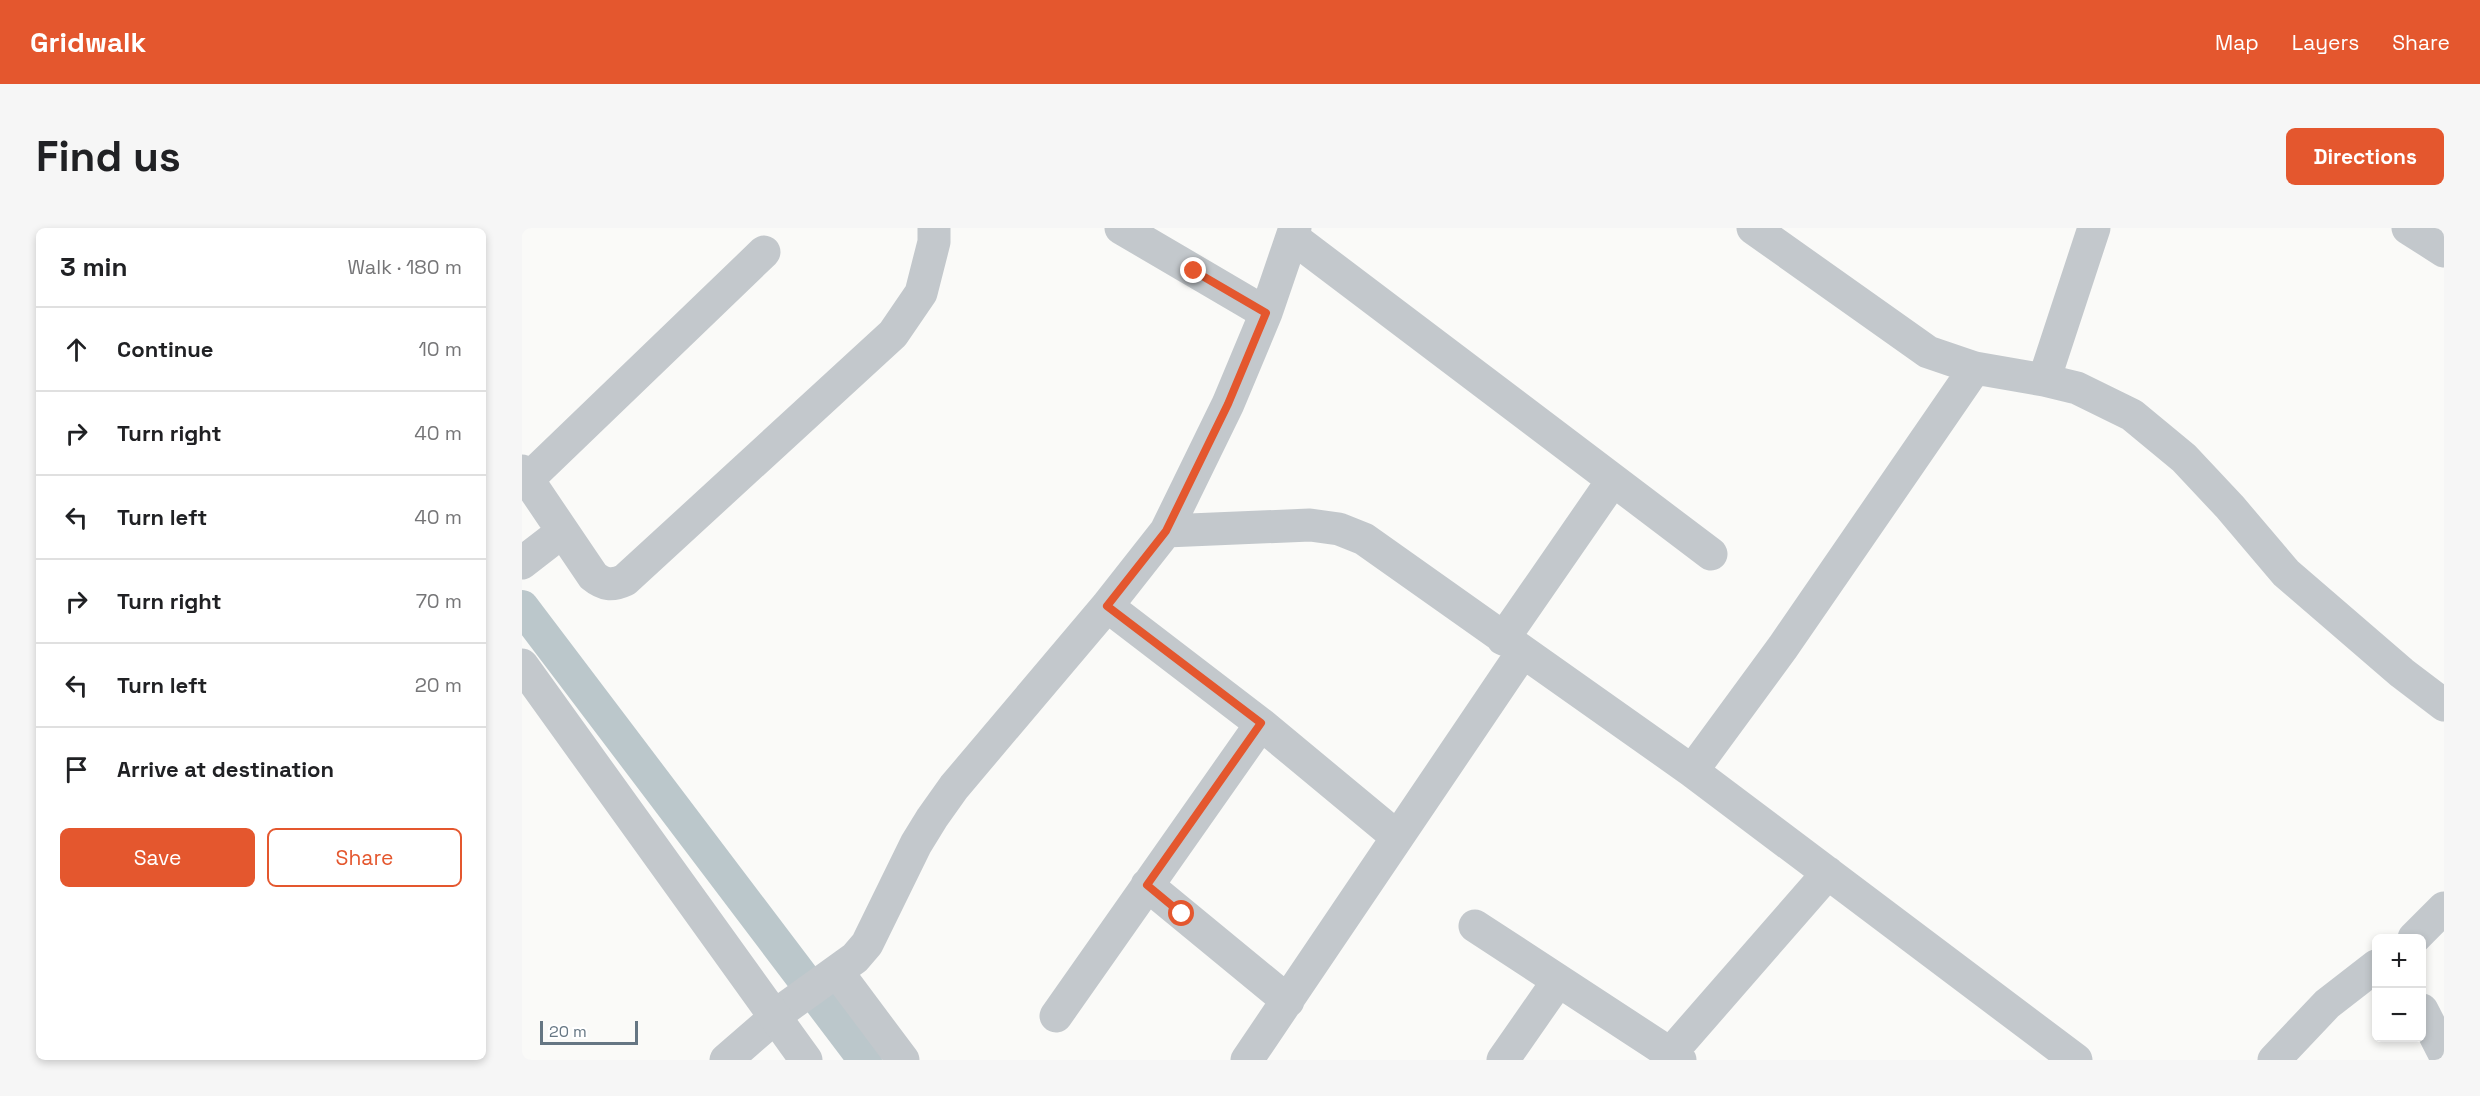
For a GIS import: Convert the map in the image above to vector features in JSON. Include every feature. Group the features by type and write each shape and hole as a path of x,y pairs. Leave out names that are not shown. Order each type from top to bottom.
{"street":[{"path":"764,252 525,475 562,532 593,576 601,583 614,585 625,580 893,333 921,293 934,242 934,228"},
{"path":"1121,228 1266,313"},
{"path":"1753,228 1928,352 1975,368 2077,388 2132,415 2184,458 2230,507 2286,573 2402,673 2444,705"},
{"path":"2044,380 2094,228"},
{"path":"2408,228 2444,251"},
{"path":"726,1060 780,1012 838,973 867,944 916,844 948,795 1107,606 1166,531 1228,404 1266,313 1293,232 1711,554"},
{"path":"1692,771 1783,647 1975,368"},
{"path":"1247,1060 1396,836 1612,480"},
{"path":"1166,531 1310,525 1339,528 1364,539 1692,771 2076,1060"},
{"path":"528,558 562,532"},
{"path":"1107,606 1261,723 1396,836"},
{"path":"522,665 780,1012 806,1060"},
{"path":"1056,1016 1261,723"},
{"path":"1475,926 1675,1057 1828,873"},
{"path":"1147,885 1288,1001"},
{"path":"2419,934 2444,908"},
{"path":"2274,1060 2326,1004 2372,969"},
{"path":"838,973 903,1060"},
{"path":"1503,1060 1558,981"},
{"path":"2426,1019 2444,1053"}],"waterway":[{"path":"522,607 865,1060"}],"route":[{"path":"1182,914 1147,885 1261,723 1107,606 1166,531 1228,404 1266,313 1194,271"}]}
